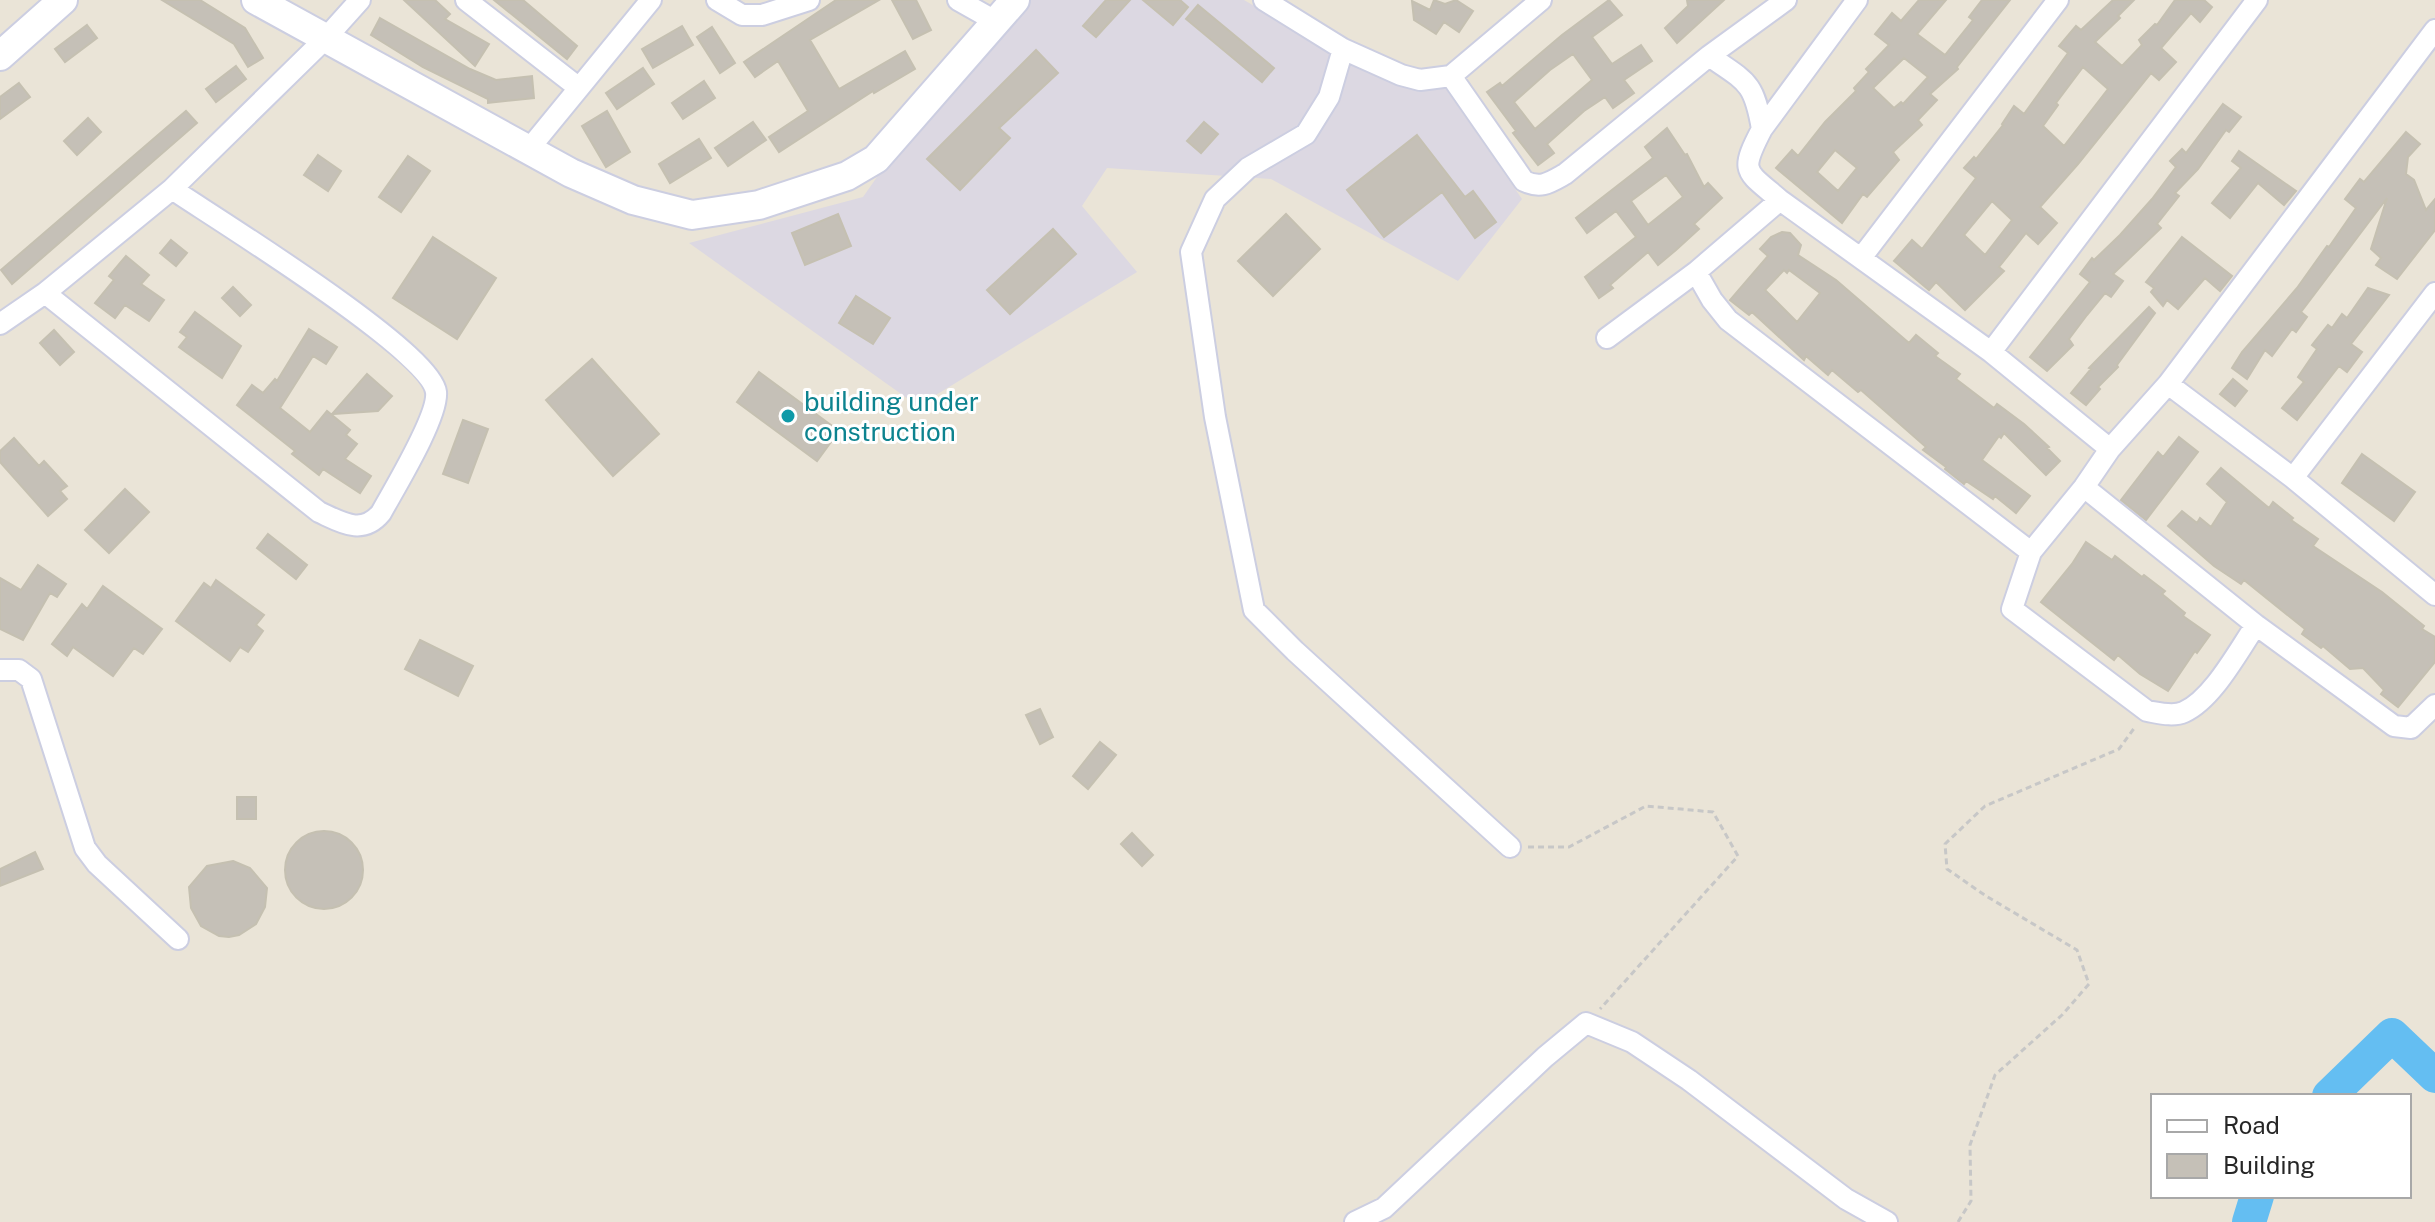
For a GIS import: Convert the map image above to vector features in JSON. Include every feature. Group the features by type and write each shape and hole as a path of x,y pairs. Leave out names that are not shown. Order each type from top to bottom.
{"street":[{"path":"0,56 63,0"},
{"path":"256,0 571,173 633,200 692,215 759,205 847,176 876,159 1015,0"},
{"path":"0,324 45,293 172,189 325,39 360,0"},
{"path":"466,0 579,88"},
{"path":"529,149 651,0"},
{"path":"717,0 742,15 762,15 809,0"},
{"path":"958,0 997,22"},
{"path":"1264,0 1343,49 1401,75 1420,80 1451,76 1541,0"},
{"path":"1451,76 1524,181 1535,186 1546,185 1565,174 1709,56 1786,0"},
{"path":"1857,0 1762,129 1746,164 1754,178 1780,200 1991,352 2110,449"},
{"path":"1861,258 2058,0"},
{"path":"1991,352 2257,0"},
{"path":"2256,625 2211,689 2182,713 2168,714 2147,711 2012,609 2031,552 2084,487 2110,449 2168,384 2435,30"},
{"path":"1343,49 1329,97 1306,134 1248,168 1215,199 1191,252 1215,417 1254,610 1306,662 1510,847"},
{"path":"1709,56 1750,87 1757,99 1762,129"},
{"path":"45,293 319,512 345,524 359,527 370,524 381,513 427,427 437,393 433,383 398,345 358,313 172,189"},
{"path":"1607,338 1696,272 1780,200"},
{"path":"1696,272 1728,320 2031,552"},
{"path":"2293,478 2435,293"},
{"path":"2168,384 2293,478 2435,595"},
{"path":"2084,487 2256,625 2394,726 2411,728 2435,705"},
{"path":"0,670 19,670 31,679 85,848 97,864 178,939"},
{"path":"1355,1222 1384,1208 1545,1057 1586,1023 1632,1042 1689,1080 1846,1199 1887,1222"}],"path":[{"path":"1958,1222 1971,1201 1970,1145 1995,1075 2062,1015 2089,984 2077,950 1947,869 1945,844 1985,806 2119,749 2147,711"},
{"path":"1510,847 1569,847 1646,806 1713,812 1738,856 1586,1023"}],"shaded area":[{"path":"1014,0 1244,0 1329,49 1443,85 1522,199 1458,281 1271,179 1107,168 1082,206 1137,272 918,406 689,243 863,197 926,107"}],"building":[{"path":"162,0 200,0 245,28 263,58 248,67 234,44"},
{"path":"404,0 435,0 450,14 445,19 489,44 475,66"},
{"path":"494,0 523,0 577,46 567,59"},
{"path":"836,0 879,0 810,40 839,89 905,51 915,69 873,91 779,152 769,137 808,111 778,61 755,77 744,62"},
{"path":"892,0 916,0 931,30 913,39"},
{"path":"1106,0 1130,0 1096,37 1083,26"},
{"path":"1143,0 1180,0 1188,7 1173,25"},
{"path":"1434,0 1445,4 1456,0 1473,11 1459,32 1444,22 1436,34 1414,20 1412,1 1430,10"},
{"path":"1609,0 1622,15 1592,37 1612,64 1641,45 1652,61 1624,80 1634,93 1613,108 1605,97 1584,111 1547,144 1554,153 1538,165 1487,92 1500,83 1502,86","holes":["1573,54 1592,80 1535,129 1514,102"]},
{"path":"1687,0 1724,0 1677,43 1665,28 1688,6"},
{"path":"1919,0 1946,0 1917,34 1945,55 1973,20 1969,17 1982,0 2010,0 1958,69 1930,94 1937,100 1918,120 1922,125 1893,152 1899,160 1867,197 1863,194 1842,223 1776,168 1792,150 1798,156 1825,122 1856,91 1854,88 1869,72 1866,69 1889,45 1875,34 1892,13 1901,21","holes":["1904,58 1928,77 1903,104 1901,102 1894,108 1873,88","1835,150 1857,168 1838,191 1817,172"]},
{"path":"2113,0 2134,0 2095,42 2122,66 2142,45 2139,40 2157,25 2175,0 2204,0 2212,7 2200,22 2191,13 2161,48 2176,62 2159,80 2151,73 2040,207 2057,223 2038,244 2026,233 1999,267 2004,271 1965,310 1936,282 1929,290 1894,261 1912,240 1922,249 1976,178 1964,168 1974,157 1976,159 2014,106 2024,114 2068,53 2059,46 2076,26 2081,30","holes":["2083,67 2108,89 2064,146 2043,126","1992,201 2012,220 1985,255 1964,235"]},
{"path":"1198,5 1274,68 1262,82 1186,19"},
{"path":"380,18 470,69 496,80 532,76 534,98 488,103 488,99 423,67 371,35"},
{"path":"87,25 97,38 65,62 55,49"},
{"path":"682,26 693,45 653,68 642,49"},
{"path":"712,27 735,63 720,73 697,37"},
{"path":"1036,50 1058,73 999,128 1010,138 960,190 927,159"},
{"path":"236,66 246,79 216,102 206,89"},
{"path":"643,68 654,84 617,109 606,93"},
{"path":"704,81 715,98 683,119 672,103"},
{"path":"19,83 30,97 0,119 0,97"},
{"path":"2223,104 2241,117 2229,132 2226,130 2198,169 2175,193 2179,196 2157,224 2161,228 2113,274 2123,281 2111,297 2105,293 2069,339 2073,345 2047,371 2030,357 2090,282 2080,274 2092,258 2094,260 2120,235 2152,199 2176,167 2170,161 2182,149 2186,153"},
{"path":"186,111 197,123 12,284 1,270"},
{"path":"607,111 630,152 606,167 582,126"},
{"path":"88,118 101,132 77,155 64,141"},
{"path":"753,122 766,140 728,166 715,148"},
{"path":"1204,122 1218,134 1201,153 1187,141"},
{"path":"1667,128 1687,154 1704,187 1708,183 1722,198 1694,224 1699,229 1658,265 1648,252 1599,298 1585,277 1636,237 1616,211 1587,233 1576,218 1653,158 1645,147","holes":["1666,175 1683,197 1648,225 1631,201"]},
{"path":"2406,132 2420,144 2408,157 2406,174 2414,180 2426,210 2435,199 2435,230 2397,279 2376,265 2381,258 2371,249 2387,198 2301,312 2307,317 2296,332 2292,329 2272,356 2265,350 2247,379 2232,368 2242,352 2297,288 2356,208 2345,199 2360,179 2364,182"},
{"path":"1417,135 1465,197 1473,191 1496,222 1475,238 1442,192 1384,237 1347,190"},
{"path":"699,139 711,158 670,183 659,164"},
{"path":"2239,151 2296,191 2284,205 2258,183 2230,218 2212,203 2241,168 2232,161"},
{"path":"318,155 341,171 328,191 304,175"},
{"path":"408,156 430,171 401,212 379,197"},
{"path":"838,214 851,246 805,265 792,233"},
{"path":"1286,214 1320,249 1273,296 1238,261"},
{"path":"1053,229 1076,254 1010,314 987,290"},
{"path":"1782,232 1790,233 1801,245 1798,255 1836,280 1909,343 1916,335 1938,353 1935,356 1960,374 1956,379 1994,408 1997,404 2049,447 2060,461 2046,475 2004,433 1982,460 2030,496 2016,513 1995,496 1993,499 1966,481 1964,484 1923,450 1926,447 1861,390 1858,392 1832,370 1828,375 1806,356 1804,360 1752,312 1749,315 1730,300 1768,256 1760,249 1771,237","holes":["1784,270 1787,273 1789,270 1820,293 1797,322 1765,290"]},
{"path":"433,237 496,278 457,339 393,298"},
{"path":"2182,237 2232,276 2220,291 2205,278 2178,309 2167,300 2163,306 2151,292 2154,288 2146,282"},
{"path":"171,240 187,253 176,266 160,253"},
{"path":"126,256 149,275 141,284 164,300 149,321 125,305 115,318 95,303 114,280 109,276"},
{"path":"233,287 251,305 240,316 222,298"},
{"path":"2368,288 2389,295 2351,344 2362,352 2347,372 2339,366 2297,420 2282,408 2304,382 2298,377 2317,349 2312,345 2328,325 2332,328 2342,314 2347,318"},
{"path":"856,296 890,318 873,344 839,323"},
{"path":"2149,307 2155,313 2118,367 2098,387 2100,389 2086,405 2071,393 2089,368"},
{"path":"195,312 241,346 222,378 179,347 187,337 180,332"},
{"path":"309,329 337,347 326,364 313,356 280,408 310,432 327,411 350,430 346,435 357,444 345,459 371,476 360,493 323,469 319,475 292,454 295,451 237,405 252,385 263,393 275,379 277,381"},
{"path":"54,330 74,352 60,365 40,343"},
{"path":"592,359 659,434 613,476 546,400"},
{"name":"building under construction","path":"759,372 839,431 817,461 737,402"},
{"path":"367,374 392,396 378,411 332,414"},
{"path":"2233,379 2247,391 2235,406 2220,394"},
{"path":"463,420 488,429 468,483 443,474"},
{"path":"2179,437 2198,452 2146,520 2121,500 2158,452 2163,457"},
{"path":"14,438 39,466 44,461 67,486 60,491 67,499 48,516 0,462 0,451"},
{"path":"2362,454 2415,492 2394,521 2342,483"},
{"path":"2221,468 2269,508 2273,502 2293,518 2291,520 2318,539 2313,546 2382,592 2435,637 2435,662 2398,707 2381,694 2384,690 2363,668 2350,669 2323,646 2321,648 2302,634 2305,629 2244,580 2241,584 2214,566 2168,526 2182,511 2197,523 2200,518 2211,527 2227,502 2207,484"},
{"path":"125,489 149,512 109,553 85,530"},
{"path":"268,534 307,565 296,579 257,548"},
{"path":"2086,542 2112,560 2115,556 2142,577 2144,575 2165,591 2162,594 2185,613 2183,616 2210,635 2168,691 2140,674 2118,655 2114,660 2041,602"},
{"path":"38,565 66,584 57,597 50,593 23,640 0,629 0,578 21,590"},
{"path":"216,580 264,615 256,625 263,631 248,652 240,647 230,661 176,621 204,583 211,588"},
{"path":"103,586 162,629 143,654 134,648 113,676 73,647 67,656 52,644 82,604 87,609"},
{"path":"420,640 473,666 458,696 405,669"},
{"path":"1040,709 1053,737 1040,744 1026,715"},
{"path":"1100,742 1116,755 1088,789 1073,776"},
{"path":"237,797 256,797 256,819 237,819"},
{"path":"324,831 339,834 356,848 363,870 360,885 346,902 324,909 309,906 292,892 285,870 288,855 302,838"},
{"path":"1132,833 1153,855 1142,866 1121,844"},
{"path":"35,852 43,869 0,886 0,869"},
{"path":"233,861 250,868 267,888 265,907 256,924 239,935 219,936 201,926 191,908 189,887 207,866"}],"waterway":[{"path":"2331,1094 2392,1035 2435,1076"},
{"path":"2249,1222 2256,1198"}],"place":[{"name":"building under construction","path":"788,416"}]}
